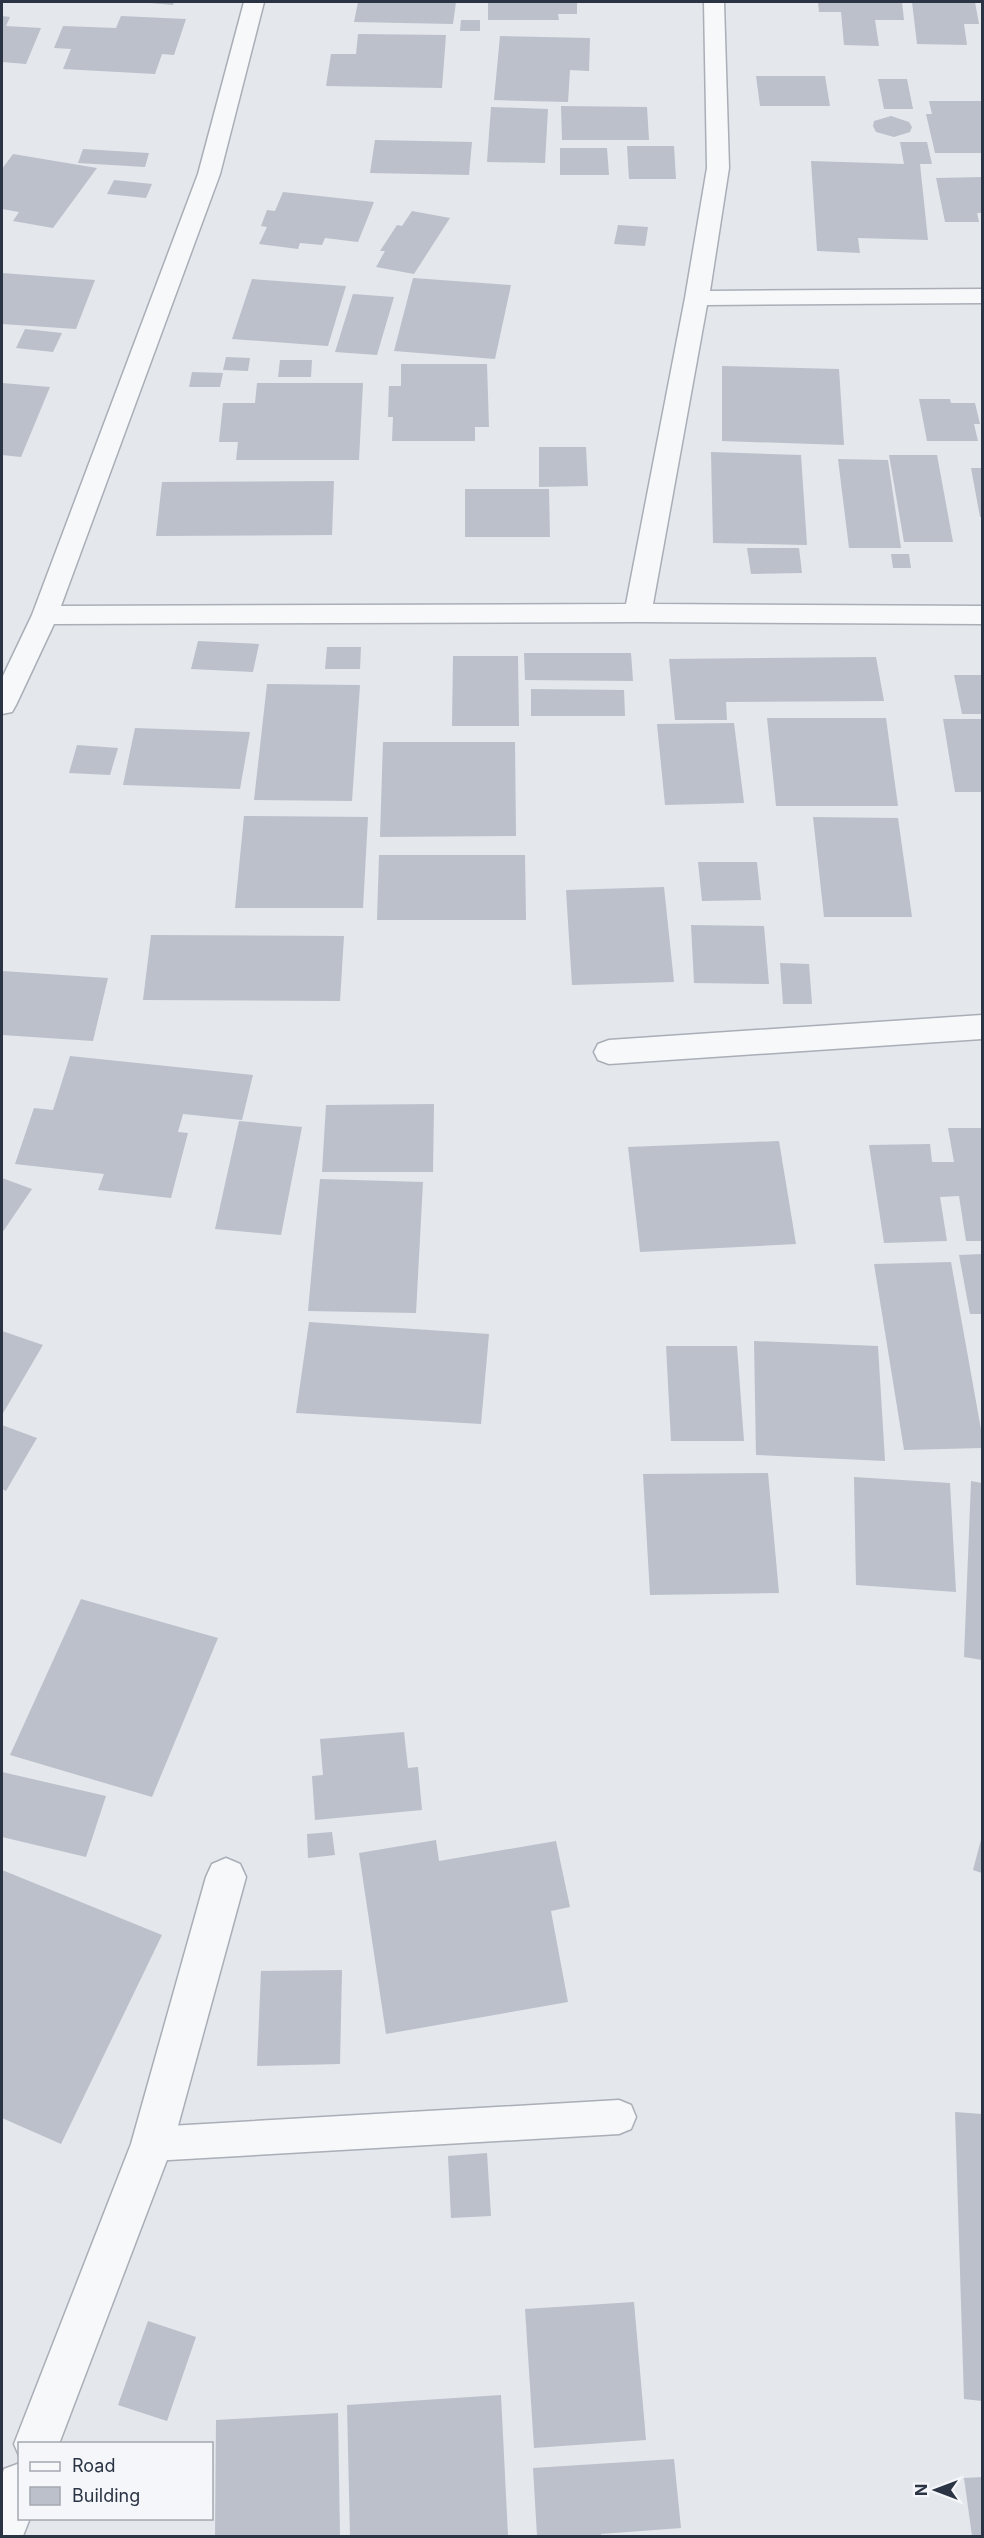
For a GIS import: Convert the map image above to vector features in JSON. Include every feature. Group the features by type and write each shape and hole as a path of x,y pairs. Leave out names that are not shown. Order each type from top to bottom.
{"street":[{"path":"2,705 45,615 209,174 254,2"},
{"path":"638,613 697,298 718,168 714,2"},
{"path":"697,298 982,296"},
{"path":"45,615 638,613 982,615"},
{"path":"609,1052 982,1027"},
{"path":"37,2442 152,2144 226,1877"},
{"path":"2,2531 18,2490"}],"lane":[{"path":"152,2144 619,2117"}],"building":[{"path":"138,2 174,2 173,5"},
{"path":"358,2 456,2 453,24 354,22"},
{"path":"488,2 577,2 577,14 558,14 559,20 488,20"},
{"path":"818,2 902,2 904,20 875,20 879,46 844,45 841,12 819,12"},
{"path":"912,2 975,2 979,24 964,24 967,45 917,44"},
{"path":"2,16 10,17 6,26 41,28 26,64 2,62"},
{"path":"121,16 186,19 174,55 162,54 155,74 63,69 71,49 54,48 63,26 116,28"},
{"path":"461,20 480,20 480,31 460,31"},
{"path":"358,34 446,35 442,88 326,86 331,54 356,54"},
{"path":"500,36 590,38 589,71 570,70 568,102 494,100"},
{"path":"756,76 825,76 830,106 760,106"},
{"path":"878,79 907,79 913,109 884,109"},
{"path":"929,101 982,101 982,153 935,153 926,114 932,114"},
{"path":"561,106 647,107 649,140 562,140"},
{"path":"491,107 548,109 545,163 487,162"},
{"path":"891,116 909,122 912,127 910,132 894,137 876,132 873,126 874,121"},
{"path":"375,140 472,142 469,175 370,173"},
{"path":"900,142 927,142 932,164 920,164 928,240 858,238 860,253 817,251 811,161 904,164"},
{"path":"627,146 674,146 676,179 629,179"},
{"path":"560,148 607,148 609,175 560,175"},
{"path":"83,149 149,153 145,167 78,163"},
{"path":"13,154 97,168 53,228 13,221 19,212 2,209 2,169"},
{"path":"982,177 982,213 977,213 979,222 945,222 936,178"},
{"path":"114,180 152,184 146,198 107,194"},
{"path":"283,192 374,202 358,242 325,238 322,245 300,243 298,249 259,244 267,227 261,226 267,210 275,211"},
{"path":"412,211 450,218 414,274 376,267 385,251 380,251 397,225 402,226"},
{"path":"618,225 648,227 645,246 614,244"},
{"path":"2,273 95,280 76,329 2,324"},
{"path":"413,278 511,285 495,359 394,351"},
{"path":"252,279 346,286 328,346 232,339"},
{"path":"353,294 394,297 377,355 335,352"},
{"path":"25,329 62,333 53,352 16,348"},
{"path":"226,357 250,358 248,371 223,370"},
{"path":"280,360 312,360 311,377 278,377"},
{"path":"401,364 487,364 489,427 475,427 475,441 392,441 393,417 388,417 389,386 401,386"},
{"path":"722,366 839,369 844,445 722,441"},
{"path":"192,372 223,373 220,387 189,387"},
{"path":"2,383 50,387 21,457 2,455"},
{"path":"257,383 363,383 359,460 236,460 238,442 219,442 223,403 255,403"},
{"path":"919,399 950,399 951,403 975,403 980,424 974,424 978,441 927,441"},
{"path":"539,447 586,447 588,486 539,487"},
{"path":"711,452 801,455 807,545 713,543"},
{"path":"889,455 937,455 953,542 904,542"},
{"path":"838,459 888,460 901,548 849,548"},
{"path":"971,468 982,468 982,517 980,517"},
{"path":"334,481 332,535 156,536 162,482"},
{"path":"465,489 549,489 550,537 465,537"},
{"path":"747,548 799,548 802,573 751,574"},
{"path":"891,554 909,554 911,568 893,568"},
{"path":"198,641 259,644 253,672 191,669"},
{"path":"327,647 361,647 360,669 325,669"},
{"path":"524,653 631,653 633,681 525,680"},
{"path":"453,656 518,656 519,726 452,726"},
{"path":"876,657 884,701 726,702 727,720 675,720 669,659"},
{"path":"954,675 982,675 982,714 962,714"},
{"path":"267,684 360,685 352,801 254,800"},
{"path":"531,689 624,690 625,716 531,716"},
{"path":"767,718 886,718 898,806 776,806"},
{"path":"943,719 982,719 982,792 955,792"},
{"path":"734,723 744,803 665,805 657,724"},
{"path":"135,728 250,732 240,789 123,785"},
{"path":"383,742 515,742 516,836 380,837"},
{"path":"77,745 118,748 110,775 69,773"},
{"path":"244,816 368,817 363,908 235,908"},
{"path":"813,817 898,818 912,917 824,917"},
{"path":"379,855 525,855 526,920 377,920"},
{"path":"698,862 757,862 761,900 702,901"},
{"path":"664,887 674,982 572,985 566,890"},
{"path":"691,925 764,926 769,984 694,983"},
{"path":"151,935 344,936 340,1001 143,1000"},
{"path":"780,963 809,964 812,1004 783,1004"},
{"path":"2,971 108,978 93,1041 2,1035"},
{"path":"70,1056 253,1075 242,1120 183,1114 178,1132 188,1133 171,1198 98,1190 104,1174 15,1164 34,1108 53,1110"},
{"path":"434,1104 433,1172 322,1172 326,1105"},
{"path":"239,1121 302,1127 281,1235 215,1229"},
{"path":"948,1128 982,1128 982,1241 966,1241 959,1196 940,1197 947,1241 884,1243 869,1145 930,1144 932,1162 954,1162"},
{"path":"779,1141 796,1244 640,1252 628,1147"},
{"path":"2,1178 32,1189 2,1233"},
{"path":"320,1179 423,1182 416,1313 308,1311"},
{"path":"982,1254 982,1314 970,1314 959,1255"},
{"path":"951,1262 982,1435 982,1448 904,1450 874,1264"},
{"path":"309,1322 489,1334 481,1424 296,1413"},
{"path":"2,1331 43,1345 2,1415"},
{"path":"754,1341 878,1346 885,1461 756,1455"},
{"path":"666,1346 737,1346 744,1441 671,1441"},
{"path":"2,1425 37,1438 6,1491 2,1489"},
{"path":"768,1473 779,1593 650,1595 643,1474"},
{"path":"854,1477 950,1483 956,1592 856,1585"},
{"path":"971,1481 982,1483 982,1660 964,1657"},
{"path":"81,1599 218,1638 152,1797 10,1755"},
{"path":"404,1732 408,1768 418,1767 422,1810 315,1820 312,1776 323,1775 320,1739"},
{"path":"2,1772 106,1796 86,1857 2,1837"},
{"path":"332,1832 335,1855 308,1858 307,1834"},
{"path":"982,1836 982,1873 973,1870"},
{"path":"436,1840 439,1861 556,1841 570,1907 551,1911 568,2002 386,2034 359,1853"},
{"path":"2,1870 162,1935 61,2144 2,2118"},
{"path":"342,1970 340,2064 257,2066 261,1971"},
{"path":"955,2112 982,2114 982,2401 964,2399"},
{"path":"487,2153 491,2216 451,2218 448,2156"},
{"path":"634,2302 646,2440 534,2448 525,2309"},
{"path":"148,2321 196,2337 167,2421 118,2405"},
{"path":"501,2395 508,2536 350,2536 347,2405"},
{"path":"338,2413 340,2536 215,2536 216,2420"},
{"path":"674,2459 681,2528 601,2534 601,2536 537,2536 533,2468"},
{"path":"982,2477 982,2536 972,2536 964,2478"}]}
